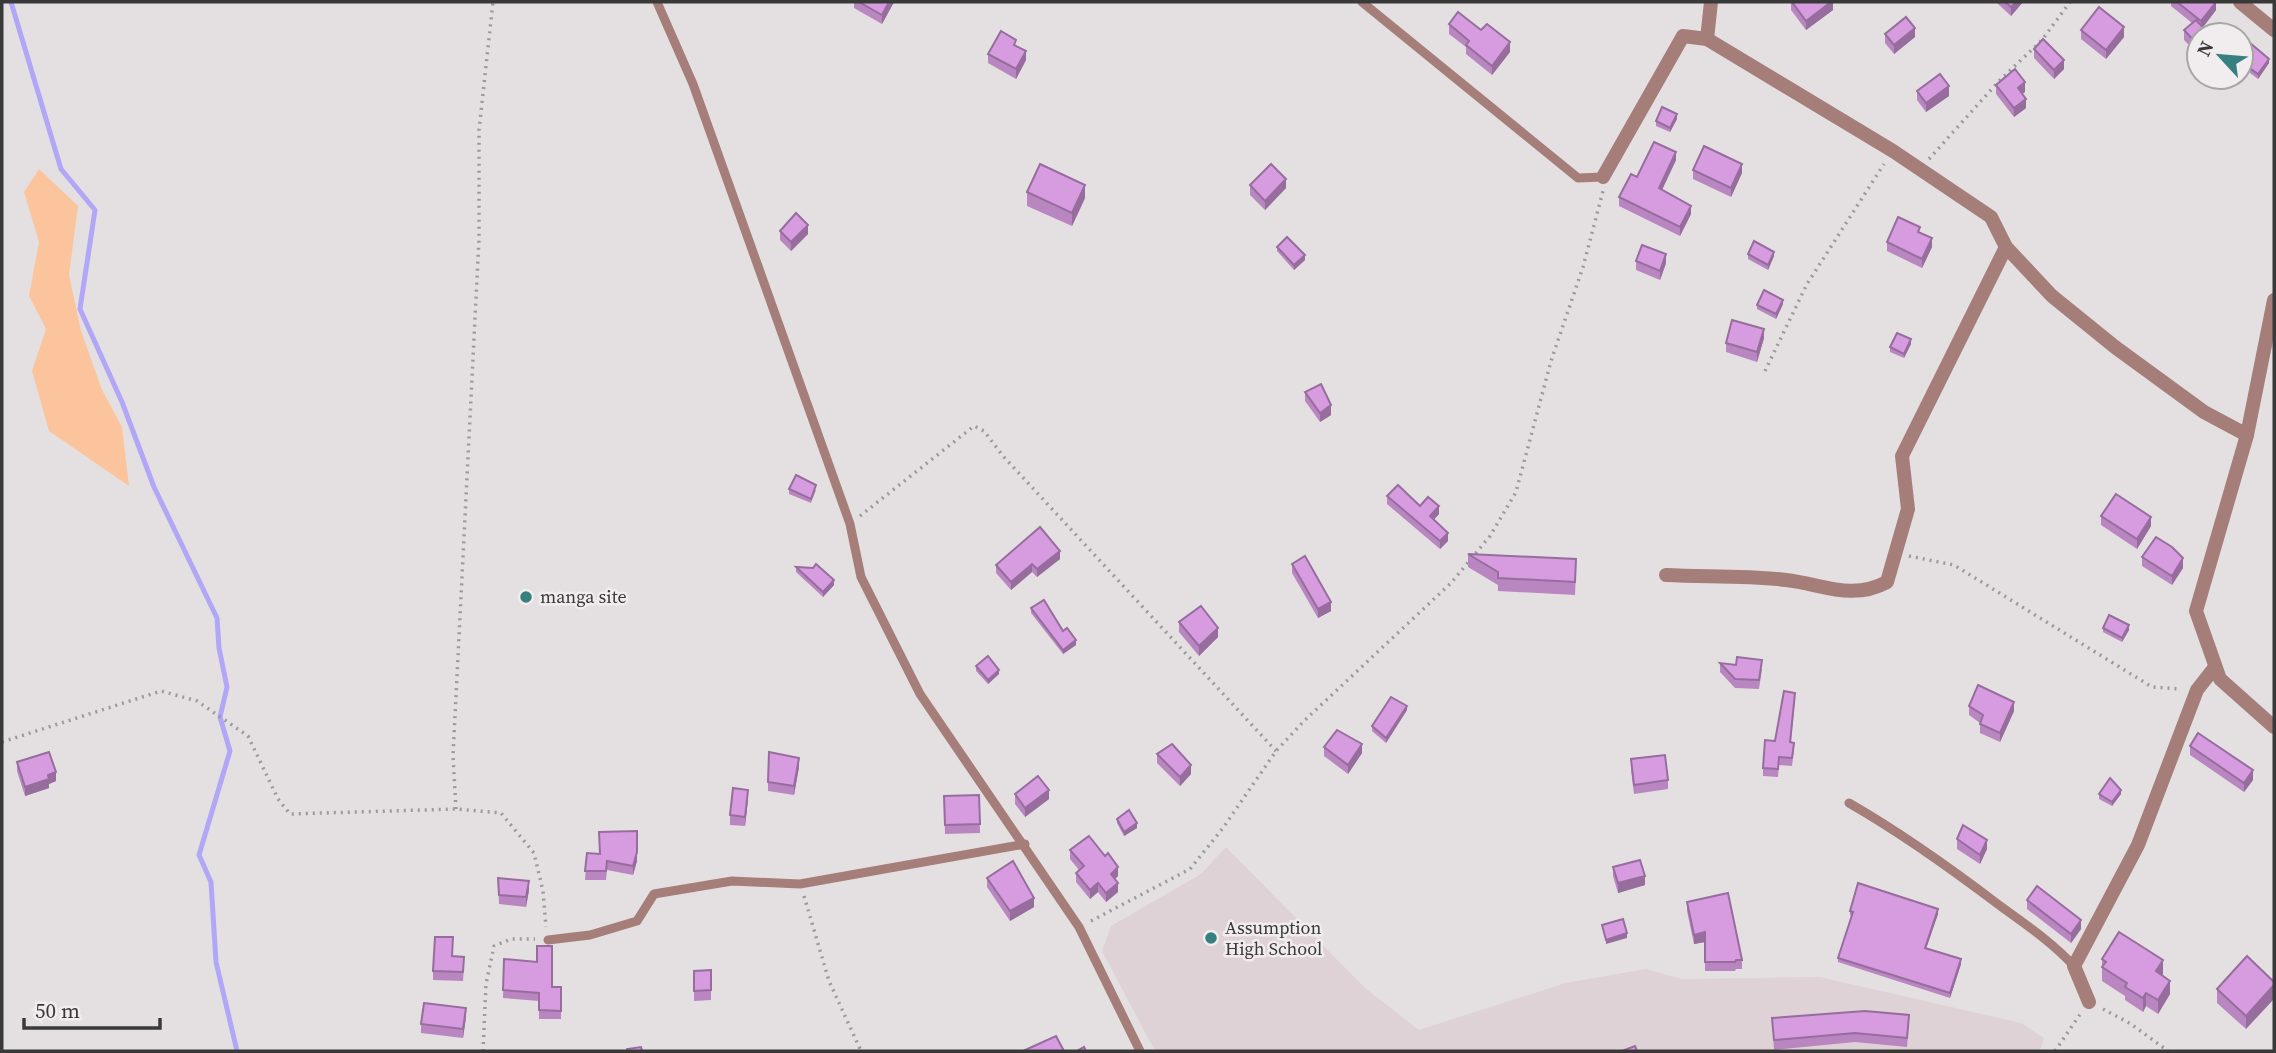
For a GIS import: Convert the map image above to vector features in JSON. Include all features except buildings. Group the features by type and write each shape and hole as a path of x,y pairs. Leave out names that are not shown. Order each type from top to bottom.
{"street":[{"path":"1707,39 1711,2"},
{"path":"2240,2 2274,30"},
{"path":"1603,177 1682,36 1707,39 1773,76 1893,151 1991,217 2006,247 2052,296 2115,347 2204,412 2247,435"},
{"path":"1666,575 1787,580 1843,591 1873,590 1887,582 1908,509 1902,456 2006,247"},
{"path":"2274,300 2247,435 2196,611 2220,679 2274,727"},
{"path":"2089,1002 2074,966 2138,845 2197,690 2215,667"}],"lane":[{"path":"657,2 693,84 850,524 861,577 920,694 1080,927 1140,1051"},
{"path":"1362,2 1578,178 1603,177"},
{"path":"1849,803 1914,842 2060,950 2074,966"},
{"path":"548,940 590,934 638,921 654,894 732,881 800,884 1025,844"}],"path":[{"path":"456,809 453,756 478,239 479,130 493,2"},
{"path":"1920,169 1999,81 2042,40 2070,2"},
{"path":"1765,371 1807,284 1893,151"},
{"path":"1080,927 1190,869 1223,828 1276,751 1304,721 1451,583 1490,536 1516,492 1551,361 1603,198 1603,177"},
{"path":"850,524 955,439 974,426 984,431 1003,456 1276,751"},
{"path":"1895,553 1954,565 2152,687 2197,690"},
{"path":"2,742 161,691 197,701 248,736 278,799 290,814 456,809 501,813 534,853 543,891 548,940 511,939 494,946 486,984 483,1051"},
{"path":"800,884 829,981 861,1051"},
{"path":"2055,1051 2089,1002 2131,1024 2168,1051"}],"shaded area":[{"path":"39,169 78,206 69,275 81,331 102,390 122,427 129,486 49,431 32,371 46,329 29,296 39,242 24,192"},
{"name":"Assumption High School","path":"1226,847 1365,988 1419,1030 1565,983 1646,969 1682,979 1820,977 2021,1023 2044,1038 2040,1051 1155,1051 1102,951 1111,926 1201,874"}],"waterway":[{"path":"11,2 61,169 95,210 80,309 122,402 154,487 217,618 219,648 227,687 220,717 230,751 199,855 211,882 216,962 237,1051"}],"place":[{"name":"manga site","path":"526,597"},
{"name":"Assumption High School","path":"1211,938"}]}
